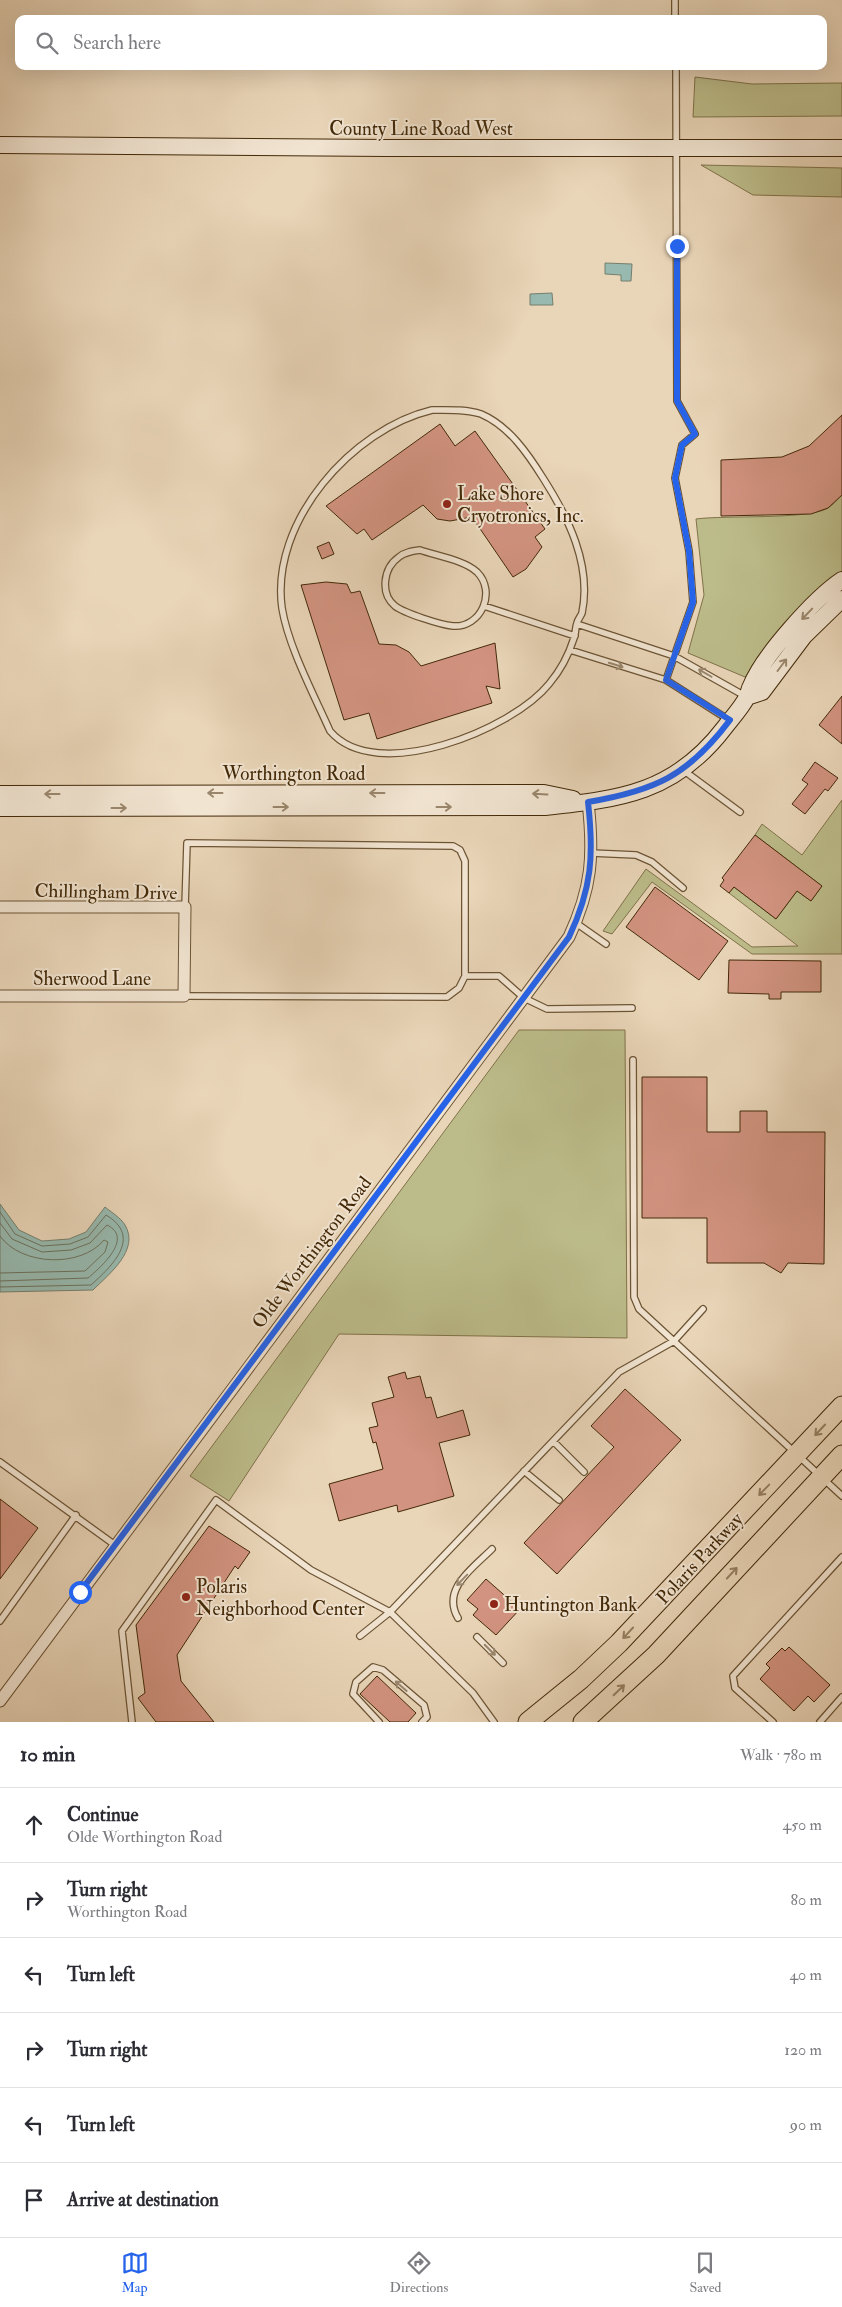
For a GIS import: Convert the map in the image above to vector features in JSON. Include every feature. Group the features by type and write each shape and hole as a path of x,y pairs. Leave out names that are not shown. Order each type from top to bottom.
{"main road":[{"name":"Polaris Parkway","path":"528,1722 581,1678 619,1643 842,1406"},
{"name":"Polaris Parkway","path":"583,1722 656,1655 842,1455"}],"street":[{"name":"County Line Road West","path":"0,145 387,148 842,148"},
{"name":"Worthington Road","path":"0,808 536,807 588,802 642,791 683,770 718,736 747,697 751,685 770,655 807,613 842,580"},
{"name":"Worthington Road","path":"747,697 762,692 804,636 842,599"},
{"name":"Worthington Road","path":"0,794 544,793 588,802"},
{"name":"Olde Worthington Road","path":"0,1701 569,937 585,898 590,875 591,853 588,802"},
{"name":"Chillingham Drive","path":"0,908 185,907 184,996"},
{"name":"Sherwood Lane","path":"0,996 184,996"}],"lane":[{"path":"675,0 675,15"},
{"path":"666,680 693,602 689,551 675,478 682,445 695,434 677,401 676,70"},
{"path":"432,410 462,410 480,414 501,426 517,442 556,498 574,537 582,570 582,614 577,624 570,650 548,685 507,718 444,744 401,754 360,752 338,741 330,732 291,640 282,609 281,593 285,556 291,534 304,510 339,466 360,448 410,415 432,410"},
{"path":"420,550 466,566 476,572 483,582 486,594 484,606 479,615 471,622 451,626 396,607 388,599 385,588 385,576 390,565 398,557 420,550"},
{"path":"484,606 575,636"},
{"path":"577,624 674,656 747,697"},
{"path":"570,650 666,680 730,720"},
{"path":"683,770 740,812"},
{"path":"184,996 447,997 459,988 465,976 465,861 460,850 453,846 187,843 185,907"},
{"path":"591,853 636,855 652,862 683,888"},
{"path":"576,923 606,944"},
{"path":"465,976 499,976 524,998 547,1008 632,1008"},
{"path":"633,1060 634,1297 639,1309 842,1496"},
{"path":"360,1636 390,1612 619,1372 674,1340 703,1309"},
{"path":"553,1441 584,1472"},
{"path":"0,1462 76,1515 115,1545"},
{"path":"524,1471 559,1500"},
{"path":"132,1722 122,1632 216,1500 311,1570 390,1612 473,1693 494,1722"},
{"path":"0,1621 76,1515"},
{"path":"458,1618 452,1602 456,1586 492,1550"},
{"path":"773,1722 735,1688 733,1676 842,1556"},
{"path":"477,1637 503,1663"},
{"path":"379,1722 353,1694 356,1682 373,1667 383,1670 424,1705 427,1717 422,1722"},
{"path":"820,1722 842,1697"}],"green space":[{"path":"695,77 752,84 842,83 842,116 693,117"},
{"path":"701,165 842,168 842,197 753,195"},
{"path":"842,495 842,573 745,677 688,653 704,595 696,519 786,516 818,512 834,504"},
{"path":"842,800 842,954 752,954 652,882 612,934 603,931 646,869 752,947 798,946 729,893 734,887 776,919 797,891 811,901 822,886 755,835 762,824 802,855"},
{"path":"519,1030 625,1030 627,1338 339,1334 229,1501 190,1476"}],"water":[{"path":"605,263 632,264 631,281 621,281 621,275 605,274"},
{"path":"552,293 553,305 530,305 530,294"},
{"path":"0,1204 19,1230 42,1241 69,1239 86,1232 105,1207 125,1225 129,1234 126,1252 121,1261 93,1290 0,1292"}],"building":[{"path":"842,415 842,495 828,508 811,514 721,516 721,460 782,457 809,446"},
{"path":"440,424 455,446 475,431 545,529 535,537 542,547 526,569 513,577 472,517 450,521 437,519 423,505 372,540 364,529 357,534 326,506"},
{"path":"329,542 334,554 322,559 317,547"},
{"path":"326,582 347,584 351,593 360,591 379,644 396,645 409,652 421,666 495,643 500,689 486,686 492,703 377,739 369,713 344,720 301,585"},
{"path":"842,696 842,744 819,725"},
{"path":"815,762 838,778 828,791 825,789 805,814 792,804 808,784 802,780"},
{"path":"755,835 822,886 811,901 797,891 776,919 734,887 729,893 720,886 724,880 722,878"},
{"path":"655,887 728,941 699,980 626,927"},
{"path":"729,960 821,961 821,992 781,992 781,999 769,999 769,994 728,993"},
{"path":"642,1077 707,1077 707,1132 740,1132 740,1111 767,1111 767,1132 825,1132 824,1264 788,1263 781,1273 764,1263 707,1263 707,1218 642,1218"},
{"path":"405,1372 407,1379 420,1376 426,1398 431,1397 437,1418 463,1410 470,1435 439,1443 454,1496 398,1512 397,1505 339,1521 329,1484 383,1469 376,1442 373,1443 369,1428 378,1426 372,1403 394,1397 388,1377"},
{"path":"625,1389 681,1440 557,1574 524,1543 614,1447 591,1426"},
{"path":"0,1499 38,1528 0,1579"},
{"name":"Polaris Neighborhood Center","path":"209,1526 250,1552 238,1569 235,1566 177,1655 181,1681 214,1722 156,1722 138,1698 145,1693 136,1625"},
{"name":"Huntington Bank","path":"486,1579 520,1609 496,1635 473,1615 478,1609 467,1600"},
{"path":"789,1647 830,1685 814,1702 808,1696 794,1711 760,1679 770,1668 766,1664 782,1648 785,1651"},
{"path":"377,1676 416,1713 408,1722 390,1722 360,1694"}],"place":[{"name":"Lake Shore Cryotronics, Inc.","path":"447,504"},
{"name":"Polaris Neighborhood Center","path":"186,1597"},
{"name":"Huntington Bank","path":"494,1604"}],"route":[{"path":"80,1592 569,937 579,917 590,875 591,853 588,802 642,791 683,770 718,736 730,720 666,680 693,602 689,551 675,478 682,445 695,434 677,401 677,246"}]}
